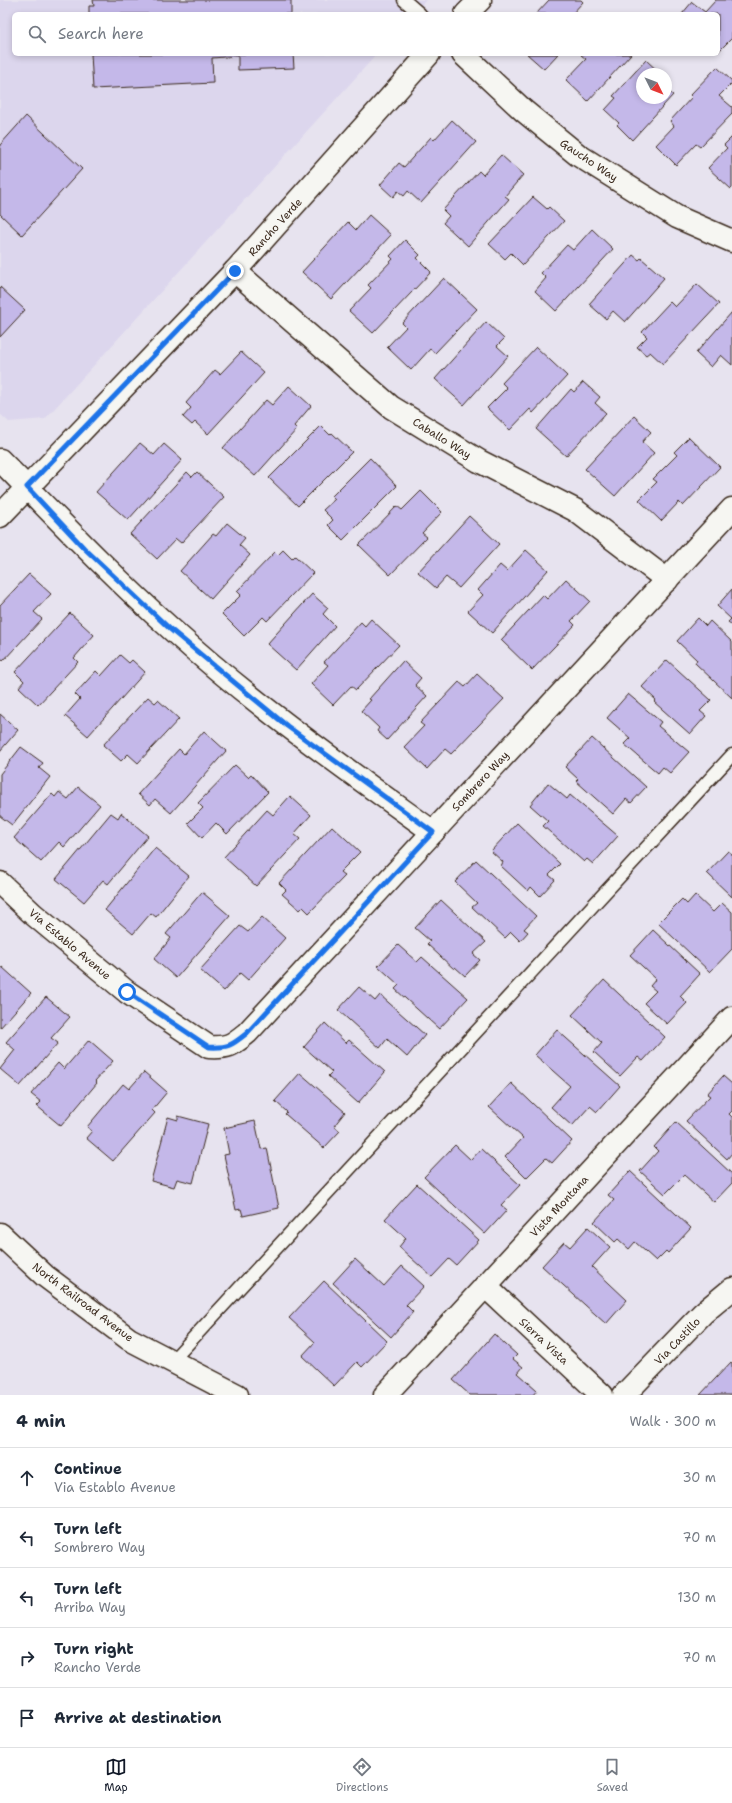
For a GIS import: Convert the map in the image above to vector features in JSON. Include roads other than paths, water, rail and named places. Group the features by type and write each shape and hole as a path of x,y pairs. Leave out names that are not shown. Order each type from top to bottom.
{"street":[{"path":"468,12 480,0"},
{"name":"Rancho Verde","path":"0,516 235,271 427,56"},
{"name":"Gaucho Way","path":"465,56 524,112 578,155 677,217 732,241"},
{"name":"Caballo Way","path":"235,271 391,407 479,461 575,510 667,580"},
{"path":"0,460 84,548 170,629 287,726 433,832"},
{"name":"Sombrero Way","path":"224,1048 233,1045 247,1033 732,508"},
{"name":"Via Establo Avenue","path":"0,883 33,914 127,992 209,1047 224,1048"},
{"name":"Vista Montana","path":"386,1395 732,1018"},
{"name":"North Railroad Avenue","path":"0,1234 45,1276 129,1339 237,1395"},
{"name":"Sierra Vista","path":"485,1286 602,1395"},
{"name":"Via Castillo","path":"624,1395 704,1313 732,1289"}],"lane":[{"path":"404,0 418,12"},
{"path":"172,1362 732,755"}]}
